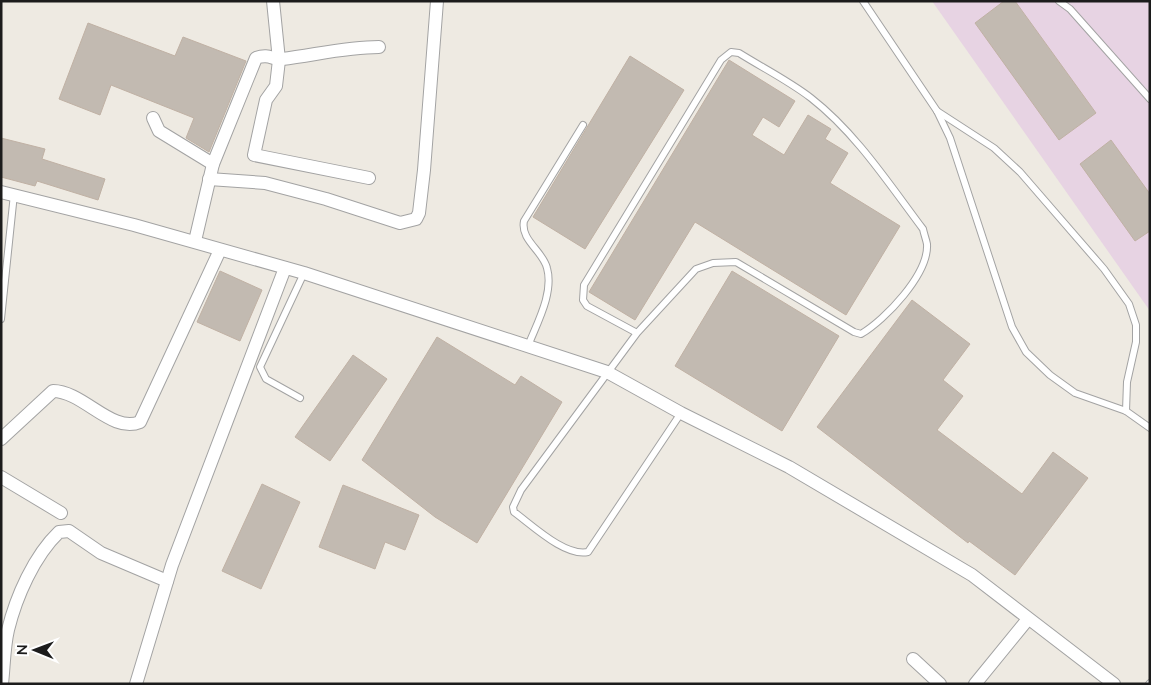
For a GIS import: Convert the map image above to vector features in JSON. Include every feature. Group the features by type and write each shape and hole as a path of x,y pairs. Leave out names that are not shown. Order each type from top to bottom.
{"street":[{"path":"273,1 279,60 276,86 266,100 254,155 369,178"},
{"path":"210,179 265,184 326,199 400,223 416,219 419,213 424,170 436,1"},
{"path":"195,241 213,164 256,58 274,56 279,60 326,51 379,46"},
{"path":"153,118 159,131 213,164"},
{"path":"1,192 195,241 220,250 304,272 607,372 681,413 789,467 972,575 1114,684"},
{"path":"1,438 53,391 65,391 116,421 131,426 140,422 220,250"},
{"path":"136,684 167,580 285,268"},
{"path":"1,477 61,514"},
{"path":"2,684 4,630 36,563 57,534 63,530 69,531 101,553 167,580"},
{"path":"975,684 1028,619"},
{"path":"913,659 940,684"}],"lane":[{"path":"863,1 937,111 959,161 1012,327 1026,352 1050,375 1075,393 1126,411 1150,428"},
{"path":"1059,1 1070,8 1150,99"},
{"path":"637,333 588,306 583,300 584,285 721,60 731,52 739,53 811,98 834,119 856,142 923,229 927,246 924,260 914,281 895,305 872,328 861,334 854,332 736,262 713,263 696,269 637,333 607,372 521,490 513,507 514,512 566,550 581,553 588,552 681,413"},
{"path":"937,111 994,148 1020,172 1104,269 1129,304 1136,326 1136,342 1127,382 1126,411"},
{"path":"528,346 545,302 548,268 524,230 524,221 583,125"},
{"path":"1,319 14,194"},
{"path":"300,398 266,379 260,367 304,272"}],"shaded area":[{"path":"932,1 1150,1 1150,311"}],"building":[{"path":"1004,1 1015,1 1096,113 1059,140 975,23"},
{"path":"88,23 175,56 183,37 246,61 209,152 186,138 194,118 111,85 100,115 59,99"},
{"path":"630,56 684,90 585,249 533,217"},
{"path":"729,60 795,101 779,127 763,117 752,135 784,155 808,115 831,129 825,139 848,153 830,183 900,226 846,315 695,222 635,320 589,292"},
{"path":"1,138 45,149 42,159 105,179 98,200 37,181 35,186 1,177"},
{"path":"1111,140 1150,194 1150,231 1135,241 1080,164"},
{"path":"220,271 262,290 240,341 197,322"},
{"path":"732,271 839,336 782,431 675,366"},
{"path":"912,300 970,344 943,380 963,396 937,430 1022,494 1053,452 1088,478 1015,575 969,541 968,543 817,427"},
{"path":"437,337 515,385 521,376 562,402 477,543 435,517 362,460"},
{"path":"353,355 387,379 330,461 295,437"},
{"path":"262,484 300,502 261,589 222,571"},
{"path":"343,485 419,515 405,550 385,542 375,569 319,547"}]}
